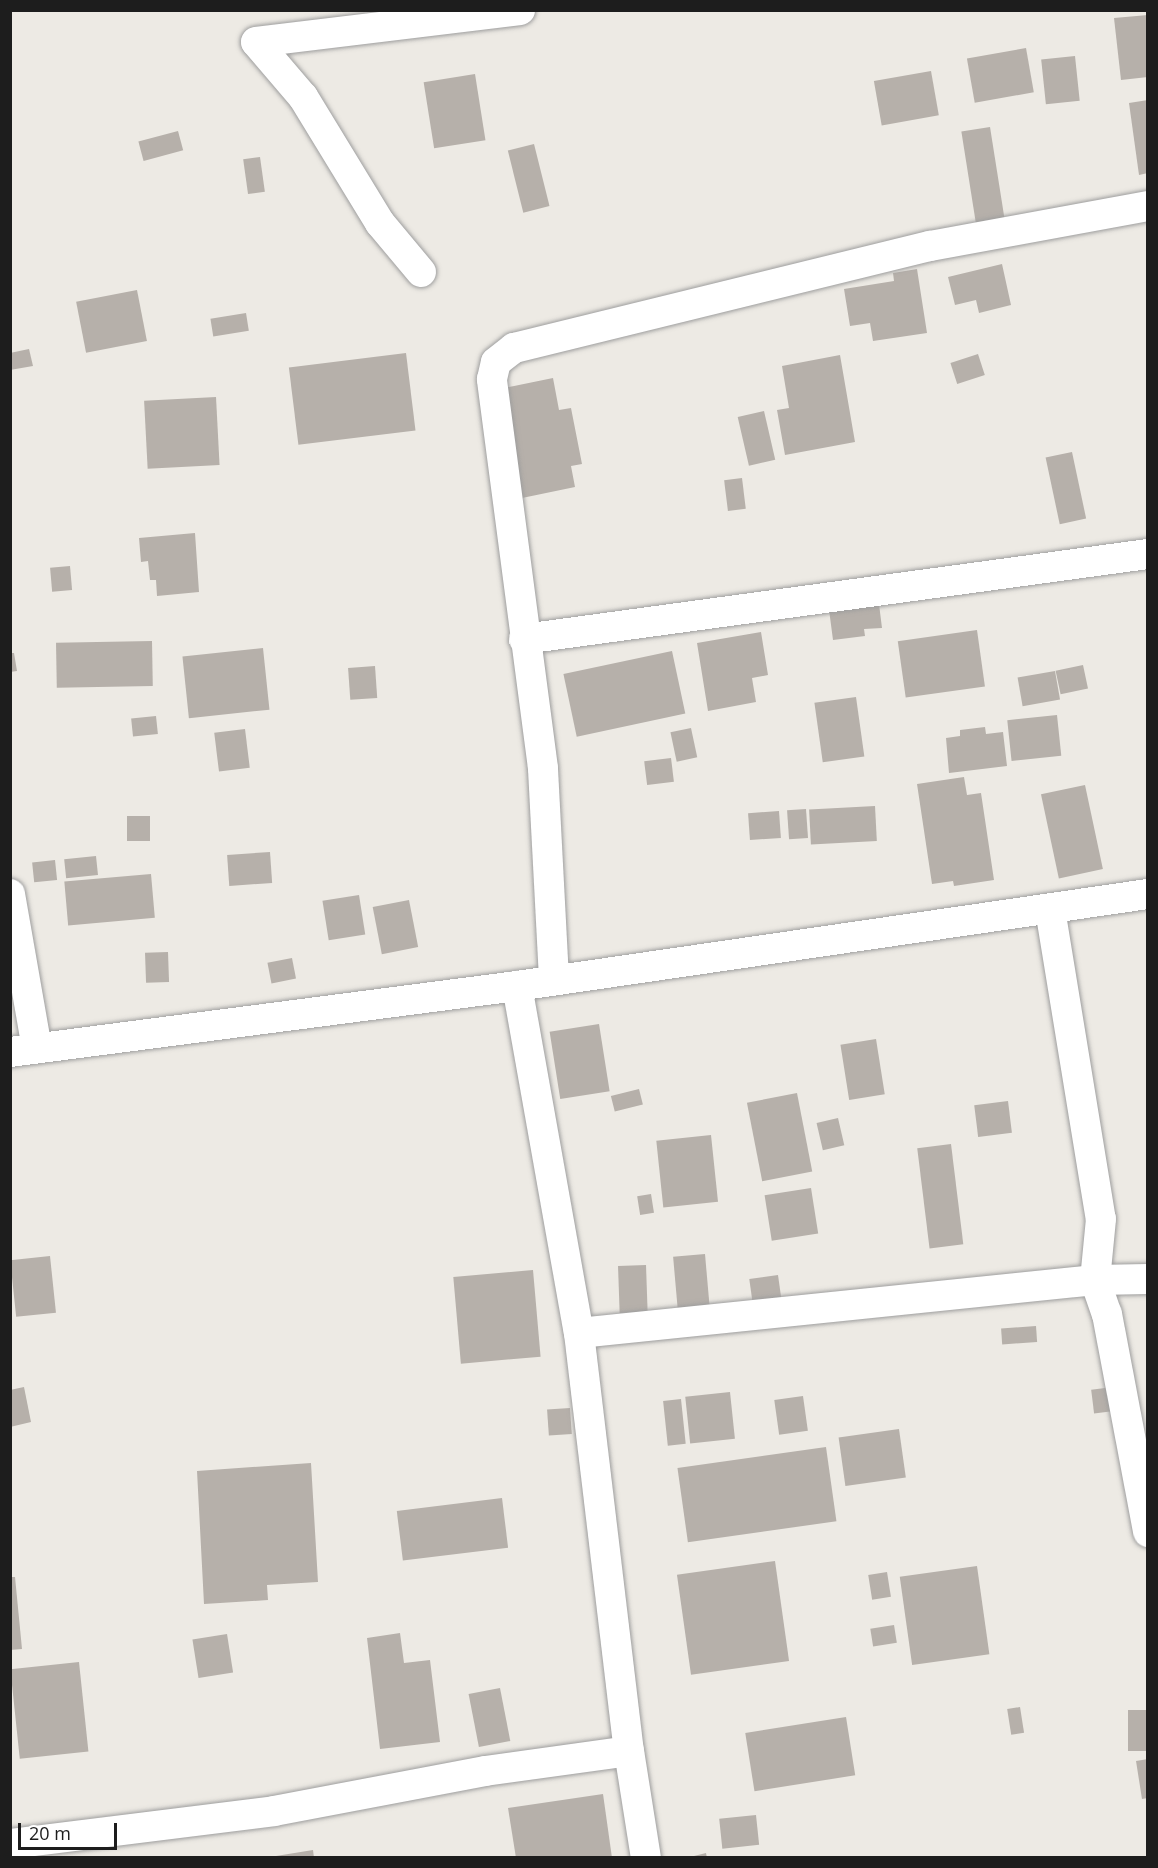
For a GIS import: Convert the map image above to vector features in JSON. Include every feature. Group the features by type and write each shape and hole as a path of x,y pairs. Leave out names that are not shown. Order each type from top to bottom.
{"street":[{"path":"421,272 380,223 303,97 256,42 520,10"},
{"path":"554,979 543,768 524,639 492,379 496,363 507,350 930,246 1148,206"},
{"path":"524,639 1148,554"},
{"path":"10,894 24,1050 517,986 1148,894"},
{"path":"1050,909 1101,1219 1095,1280 1107,1314 1148,1532"},
{"path":"517,986 579,1333 629,1751 646,1857"},
{"path":"579,1333 1095,1280 1148,1280"},
{"path":"10,1844 274,1811 485,1772 629,1751"}],"building":[{"path":"1148,15 1148,77 1121,80 1114,18"},
{"path":"1026,48 1034,92 975,103 967,58"},
{"path":"1075,56 1080,101 1046,104 1041,60"},
{"path":"931,71 939,115 882,125 874,81"},
{"path":"475,74 485,140 434,148 424,82"},
{"path":"1148,100 1148,173 1139,175 1129,103"},
{"path":"990,127 1006,226 977,230 961,132"},
{"path":"178,131 183,150 144,161 138,142"},
{"path":"534,144 549,206 523,213 508,151"},
{"path":"260,157 265,192 248,194 243,159"},
{"path":"1002,264 1011,305 979,313 976,300 955,305 948,277"},
{"path":"917,269 927,333 873,341 870,323 850,326 844,289 894,281 893,273"},
{"path":"137,290 147,341 86,353 76,302"},
{"path":"246,313 249,331 213,336 210,319"},
{"path":"29,349 33,366 10,370 10,353"},
{"path":"406,353 416,430 298,445 289,367"},
{"path":"978,354 985,375 957,384 950,363"},
{"path":"840,355 855,442 785,455 777,410 789,408 782,366"},
{"path":"553,378 559,410 571,408 582,464 571,466 575,487 522,498 499,389"},
{"path":"216,397 220,465 148,469 144,401"},
{"path":"764,411 775,460 749,466 738,417"},
{"path":"1072,452 1086,519 1060,524 1046,458"},
{"path":"742,478 746,509 728,511 724,480"},
{"path":"195,533 199,592 157,596 156,580 150,580 148,561 141,562 139,538"},
{"path":"70,566 72,590 52,592 50,568"},
{"path":"878,596 882,628 864,629 865,636 833,640 828,602"},
{"path":"977,630 985,686 906,698 898,641"},
{"path":"761,632 768,675 752,678 756,702 708,711 697,643"},
{"path":"152,641 153,686 57,688 56,643"},
{"path":"263,648 269,710 189,718 182,656"},
{"path":"672,651 685,714 577,737 563,674"},
{"path":"10,653 14,653 17,671 10,672"},
{"path":"1083,665 1088,688 1061,694 1056,671"},
{"path":"375,666 377,698 350,700 348,668"},
{"path":"1055,671 1060,700 1023,706 1018,678"},
{"path":"856,697 864,756 823,762 814,703"},
{"path":"1057,715 1061,756 1012,761 1007,720"},
{"path":"156,716 158,734 133,737 131,719"},
{"path":"985,727 986,734 1003,732 1007,766 949,773 946,738 960,736 960,730"},
{"path":"691,728 697,757 677,762 670,732"},
{"path":"245,729 250,768 219,771 214,733"},
{"path":"671,758 674,782 647,785 644,761"},
{"path":"964,777 967,795 981,793 994,880 954,886 953,881 932,884 917,784"},
{"path":"1085,785 1103,869 1059,878 1041,794"},
{"path":"875,806 877,841 811,844 809,809"},
{"path":"806,809 808,838 789,839 787,810"},
{"path":"779,811 781,838 750,840 748,813"},
{"path":"127,816 150,816 150,841 127,841"},
{"path":"270,852 272,883 229,886 227,855"},
{"path":"96,856 98,875 66,878 64,859"},
{"path":"55,860 57,880 34,882 32,862"},
{"path":"151,874 155,918 68,925 64,882"},
{"path":"359,895 365,935 329,940 322,901"},
{"path":"409,900 418,947 382,954 373,907"},
{"path":"168,952 169,982 146,983 145,953"},
{"path":"292,958 296,979 271,983 267,963"},
{"path":"599,1024 610,1091 560,1099 550,1032"},
{"path":"876,1039 885,1094 849,1100 840,1045"},
{"path":"639,1089 643,1105 615,1112 611,1096"},
{"path":"797,1093 812,1172 762,1181 747,1103"},
{"path":"1008,1101 1012,1133 978,1137 974,1105"},
{"path":"838,1118 844,1145 823,1150 817,1123"},
{"path":"711,1135 718,1202 663,1207 656,1141"},
{"path":"951,1144 963,1244 930,1248 917,1148"},
{"path":"811,1188 818,1233 772,1241 765,1195"},
{"path":"651,1194 654,1213 640,1215 637,1196"},
{"path":"705,1254 710,1306 678,1309 673,1257"},
{"path":"50,1256 56,1313 16,1317 10,1260"},
{"path":"646,1265 648,1312 620,1313 618,1266"},
{"path":"533,1270 541,1357 461,1364 453,1277"},
{"path":"778,1275 782,1305 753,1309 749,1279"},
{"path":"1036,1326 1037,1342 1002,1344 1001,1328"},
{"path":"24,1387 31,1422 10,1427 10,1390"},
{"path":"1113,1387 1116,1411 1094,1414 1091,1390"},
{"path":"730,1392 735,1439 690,1443 685,1397"},
{"path":"803,1396 808,1431 779,1435 774,1400"},
{"path":"681,1399 686,1444 668,1446 663,1401"},
{"path":"570,1408 572,1434 549,1436 547,1410"},
{"path":"899,1429 906,1478 845,1486 839,1437"},
{"path":"826,1447 836,1521 688,1542 677,1468"},
{"path":"311,1463 318,1582 267,1585 268,1600 204,1604 197,1471"},
{"path":"502,1498 508,1548 403,1561 397,1511"},
{"path":"775,1561 789,1661 691,1675 677,1575"},
{"path":"977,1566 989,1654 912,1665 900,1577"},
{"path":"887,1572 891,1597 872,1600 868,1575"},
{"path":"10,1577 15,1577 22,1649 10,1650"},
{"path":"894,1625 897,1643 873,1647 870,1629"},
{"path":"400,1633 404,1663 430,1660 440,1742 380,1749 367,1638"},
{"path":"227,1634 233,1673 199,1678 192,1639"},
{"path":"79,1662 88,1752 20,1759 10,1669"},
{"path":"500,1688 510,1741 479,1747 469,1694"},
{"path":"1020,1707 1024,1733 1011,1735 1007,1709"},
{"path":"1128,1710 1148,1710 1148,1751 1128,1751"},
{"path":"846,1717 855,1775 754,1791 745,1733"},
{"path":"1148,1759 1148,1798 1142,1799 1136,1761"},
{"path":"603,1794 612,1858 516,1858 508,1808"},
{"path":"756,1815 759,1845 722,1849 719,1819"},
{"path":"313,1850 314,1858 276,1858 276,1856"},
{"path":"706,1853 707,1858 690,1857"}]}
